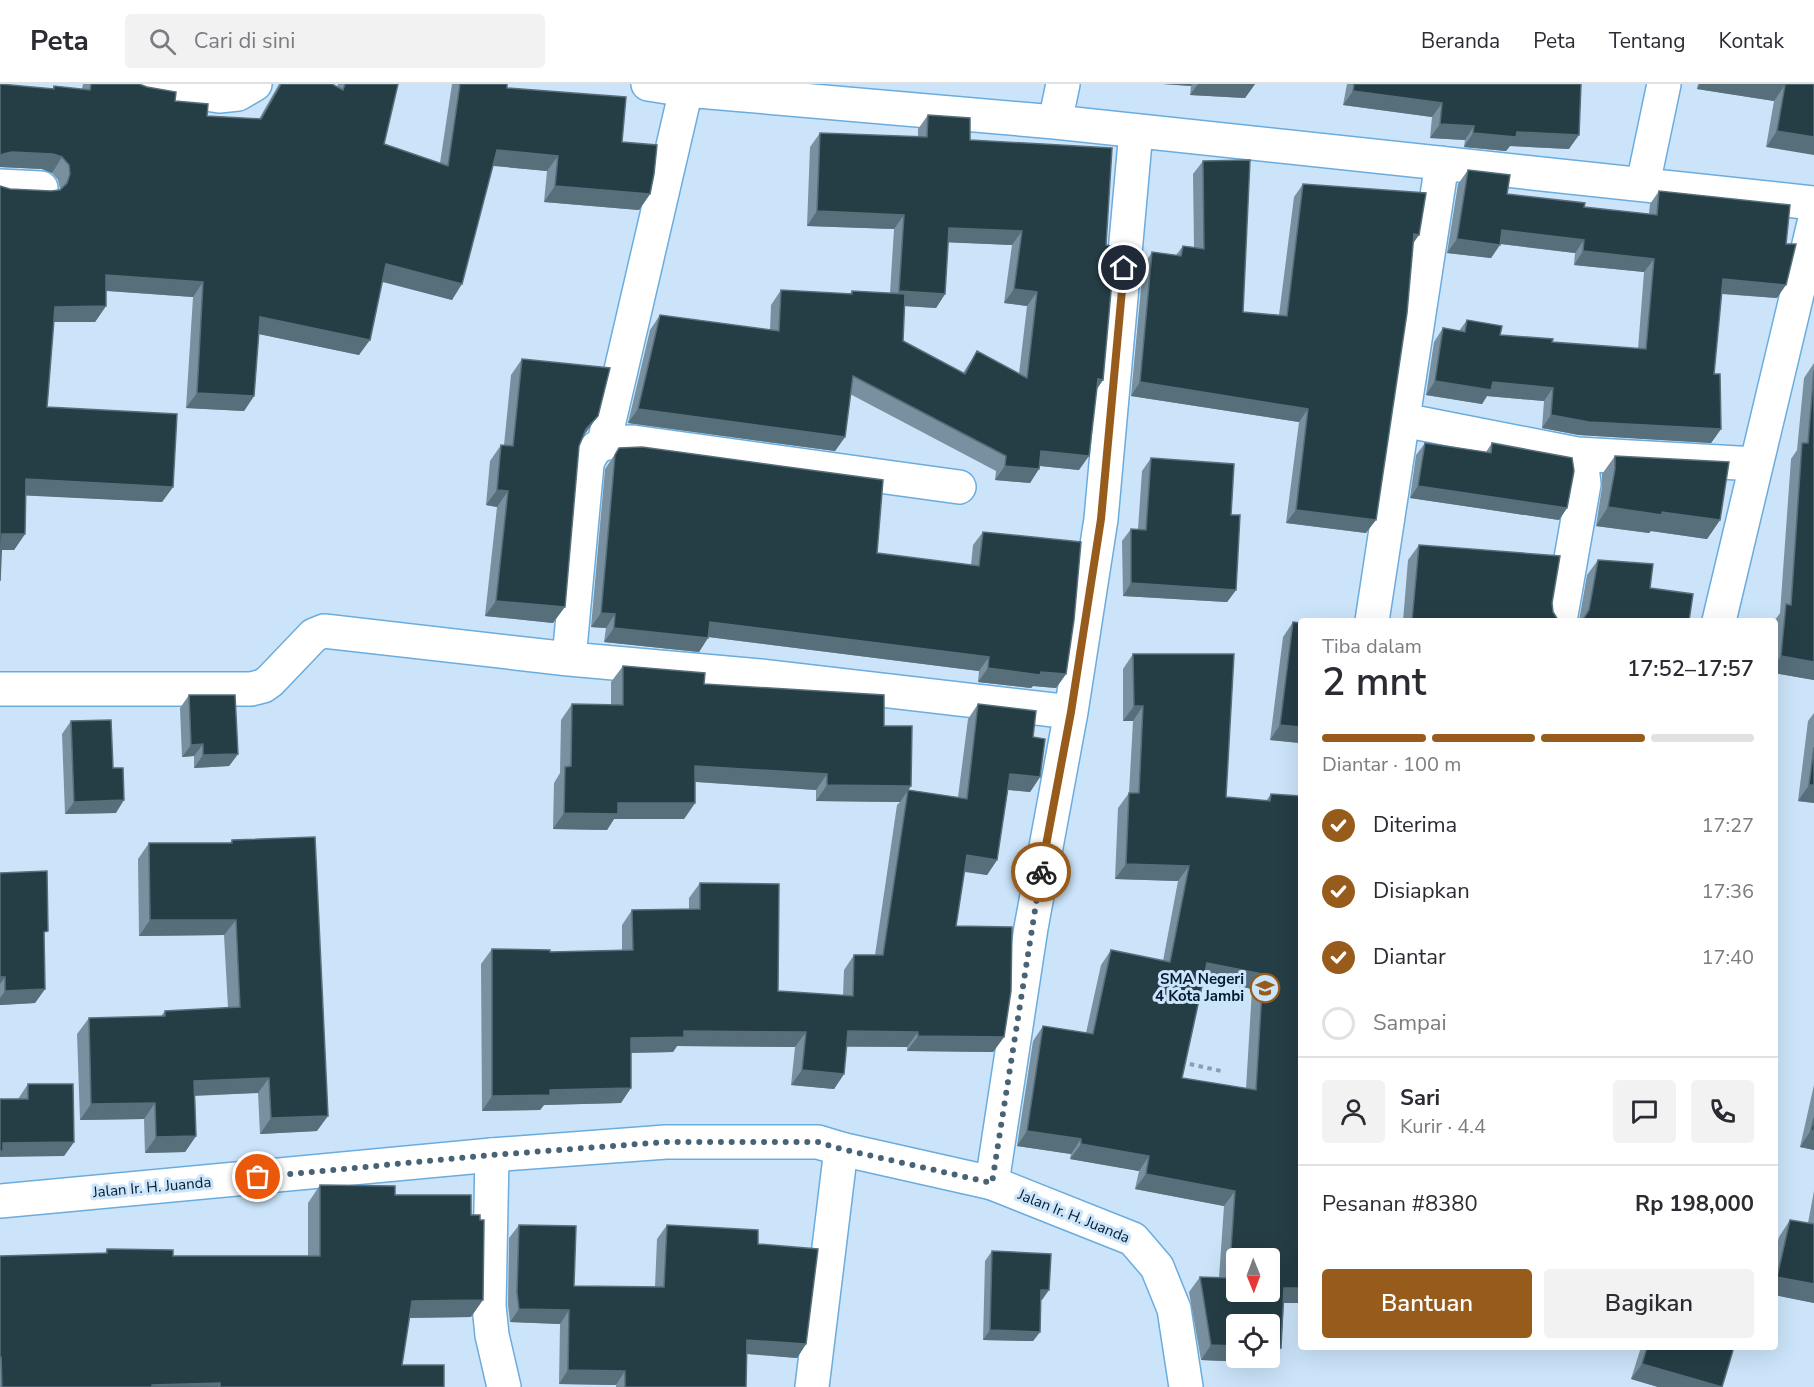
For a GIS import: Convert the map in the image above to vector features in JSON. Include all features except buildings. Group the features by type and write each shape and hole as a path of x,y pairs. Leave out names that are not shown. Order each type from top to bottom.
{"street":[{"path":"139,84 219,96 238,94 255,84"},
{"path":"648,84 687,90 1055,122 1814,203"},
{"path":"1055,122 1063,84"},
{"path":"1643,184 1664,84"},
{"path":"604,443 687,90"},
{"path":"992,1183 1031,928 1071,712 1101,519 1136,131"},
{"path":"1372,618 1442,163"},
{"path":"0,186 41,188"},
{"path":"1720,618 1814,223"},
{"path":"1403,420 1577,454 1756,464"},
{"path":"569,659 587,464 591,453 597,446 604,443 633,442 959,487"},
{"path":"1561,618 1584,484 1582,466 1577,454"},
{"path":"0,689 250,689 270,681 314,635 324,631 569,659 760,676 1071,712"},
{"name":"Jalan Ir. H. Juanda","path":"0,1201 492,1155 666,1142 818,1142 992,1183 1133,1239 1158,1267 1174,1309 1186,1387"},
{"path":"812,1387 841,1149"},
{"path":"492,1155 489,1306 492,1335 504,1387"}],"path":[{"path":"1175,1061 1221,1071"}],"way so far":[{"path":"258,1177 492,1155 666,1142 818,1142 992,1183 1041,872"}],"place":[{"name":"SMA Negeri 4 Kota Jambi","path":"1265,988"}],"route":[{"path":"1041,872 1071,712 1101,519 1124,268"}]}
